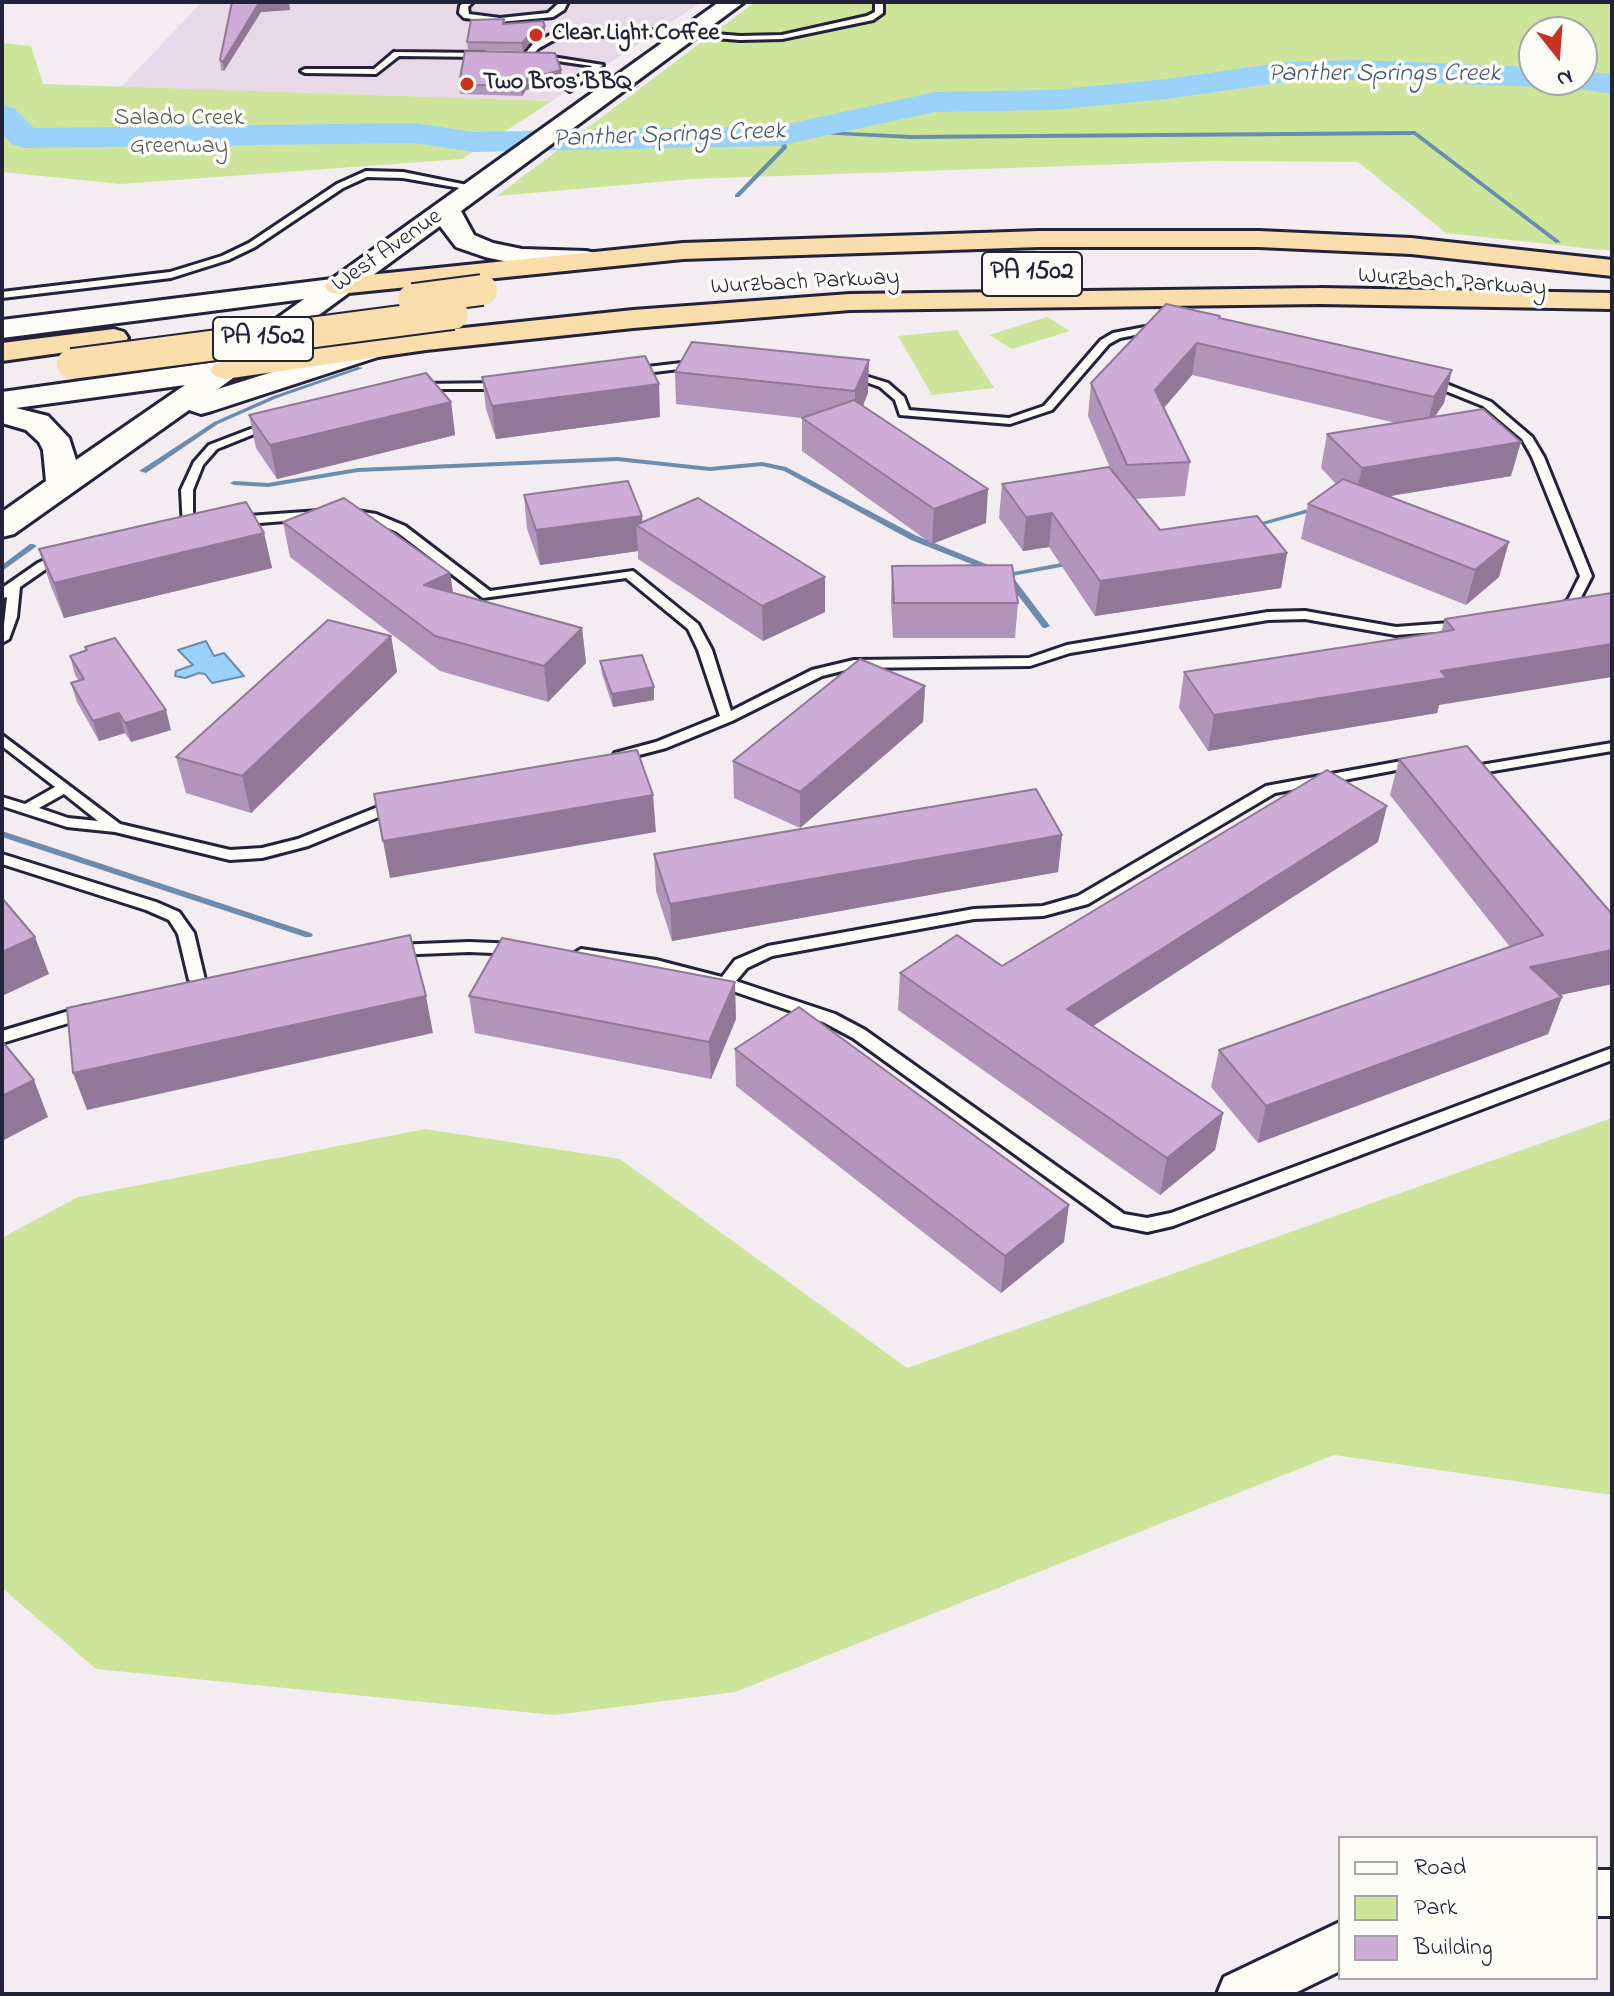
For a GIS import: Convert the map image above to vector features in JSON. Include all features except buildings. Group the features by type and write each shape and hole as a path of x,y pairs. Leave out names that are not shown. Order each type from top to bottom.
{"highway":[{"path":"339,286 586,259 763,247 924,241 1259,239 1411,246 1612,290"},
{"name":"Wurzbach Parkway","path":"2,352 482,290 807,261 948,255 1158,253 1417,261 1612,290"},
{"path":"426,341 393,335 383,322 401,296 413,288 457,273"},
{"name":"Wurzbach Parkway","path":"2,373 453,314 747,286 1049,273 1342,277 1612,290"},
{"path":"225,370 426,341 633,319 850,302 1612,290"}],"main road":[{"name":"West Avenue","path":"2,527 143,429 733,2"},
{"path":"447,210 455,230 465,241 485,249 522,257 586,259"},
{"path":"197,304 275,283 414,233"},
{"path":"2,329 339,286"},
{"path":"101,386 151,366 198,333 197,322 186,316 145,311"},
{"path":"143,429 223,396 383,347"},
{"path":"2,401 225,370"},
{"path":"2,414 37,423 53,438 59,450 62,485"}],"street":[{"path":"1241,1994 1338,1947"}],"lane":[{"path":"469,2 464,6 463,13 467,16 500,20 550,15 564,2"},
{"path":"527,56 536,46 557,35 689,33 728,38 782,37 870,18 879,13 879,2"},
{"path":"305,71 376,72 397,54 498,55"},
{"path":"512,56 557,54 599,65 570,88"},
{"path":"2,295 171,275 212,263 252,245 340,186 366,174 403,175 477,188"},
{"path":"832,371 884,385 900,399 904,413 1010,421 1048,408 1105,342 1142,329 1177,327"},
{"path":"623,373 709,363"},
{"path":"1416,378 1460,391 1487,404 1526,437 1538,457 1586,576 1573,602 1549,615"},
{"path":"409,388 517,386"},
{"path":"187,525 187,490 198,464 213,447 291,417"},
{"path":"342,513 372,517 401,529 487,595 629,574 693,627 705,650 727,718"},
{"path":"218,522 326,514"},
{"path":"173,528 202,524"},
{"path":"3,633 11,617 8,591 42,566 75,553"},
{"path":"605,761 661,745 727,718 817,673 854,664 1030,662 1067,649 1268,616 1305,615 1371,635 1470,625"},
{"path":"2,739 115,827"},
{"path":"1481,769 1612,747"},
{"path":"725,983 741,964 768,951 974,914 1043,911 1083,900 1271,789 1431,760"},
{"path":"1465,761 1481,769 1496,786"},
{"path":"24,810 64,788"},
{"path":"2,801 67,822 115,827 195,849 230,855 252,854 303,843 405,801"},
{"path":"2,859 174,916 186,933 196,981"},
{"path":"381,951 469,947 531,950"},
{"path":"562,951 656,965 821,1014 859,1034 1119,1220 1147,1225 1187,1214 1612,1054"},
{"path":"2,1037 106,1006"}],"shaded area":[{"path":"202,2 702,2 552,101 121,87"}],"green space":[{"path":"755,2 1612,2 1612,251 1446,233 1358,162 1213,161 692,179 497,196"},
{"name":"Salado Creek Greenway","path":"2,43 31,46 43,84 552,101 462,159 121,184 2,172"},
{"path":"1047,317 1070,331 1012,349 989,335"},
{"path":"957,330 994,388 932,395 898,336"},
{"path":"1612,1118 1612,1495 1334,1455 735,1692 554,1715 96,1669 2,1588 2,1238 78,1197 425,1129 620,1159 907,1368"}],"water":[{"path":"206,641 214,656 224,653 244,676 212,683 205,674 185,678 175,676 176,671 193,665 178,650"}],"waterway":[{"name":"Panther Springs Creek","path":"2,115 25,138 414,133 474,142 602,141 778,136 935,102 1052,100 1166,89 1285,72 1359,70 1518,76"},
{"name":"Panther Springs Creek","path":"1598,82 1612,84"},
{"path":"803,132 911,137 1415,133 1558,242"},
{"path":"737,196 785,147 781,135"},
{"path":"143,471 216,423 275,397 360,368"},
{"path":"234,483 268,485 358,470 617,459 710,469 762,464 786,469 914,538 1007,575"},
{"path":"1252,526 1318,509"},
{"path":"2,569 33,546"},
{"path":"1007,575 1072,563"},
{"path":"1007,575 1046,626"},
{"path":"2,834 308,935"}],"place":[{"name":"Clear Light Coffee","path":"536,35"},
{"name":"Two Bros BBQ","path":"467,84"}]}
